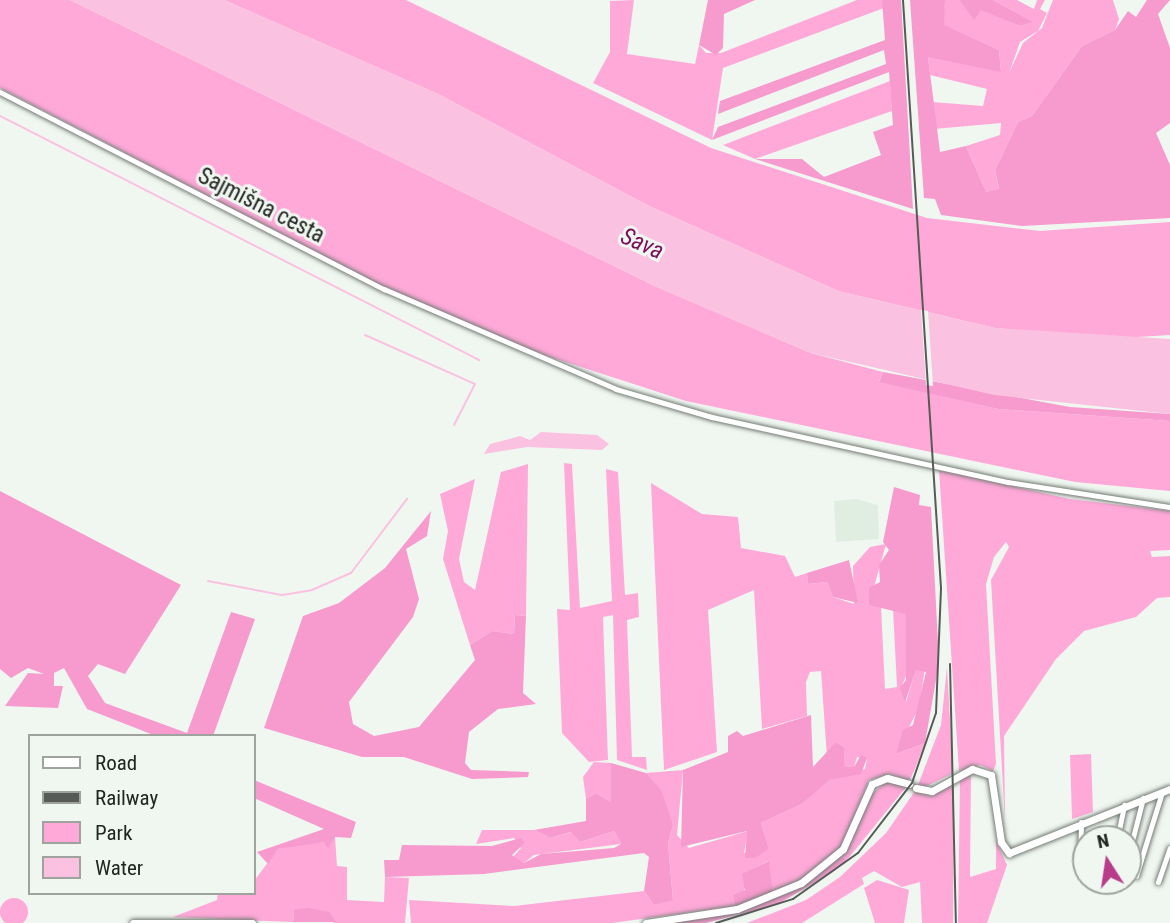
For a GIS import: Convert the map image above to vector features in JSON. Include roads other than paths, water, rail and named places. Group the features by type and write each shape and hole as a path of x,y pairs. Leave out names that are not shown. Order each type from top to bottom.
{"main road":[{"path":"646,923 737,909 801,883 843,849 872,784 887,778 932,790 961,772 978,769 995,779 1001,842 1012,853 1081,821 1166,790"},
{"path":"133,923 252,923"}],"street":[{"name":"Sajmišna cesta","path":"0,92 508,346 712,417 1069,495 1170,507"},
{"path":"1142,859 1166,790"},
{"path":"1136,825 1143,799"},
{"path":"1120,825 1124,805"},
{"path":"1081,821 1081,825"},
{"path":"1158,882 1170,848"}],"water":[{"name":"Sava","path":"70,0 224,0 438,94 649,206 838,291 995,328 1170,339 1170,414 994,395 811,353 657,287"},
{"path":"541,432 597,435 609,444 602,450 527,447 484,454 490,444 520,436 530,440"}],"waterway":[{"path":"0,116 479,360"},
{"path":"365,335 475,384 454,425"},
{"path":"208,581 282,595 312,590 351,573 407,499"}],"railway":[{"path":"716,923 793,899 858,853 912,783 936,713 941,588 903,0"},
{"path":"950,664 956,923"}]}
